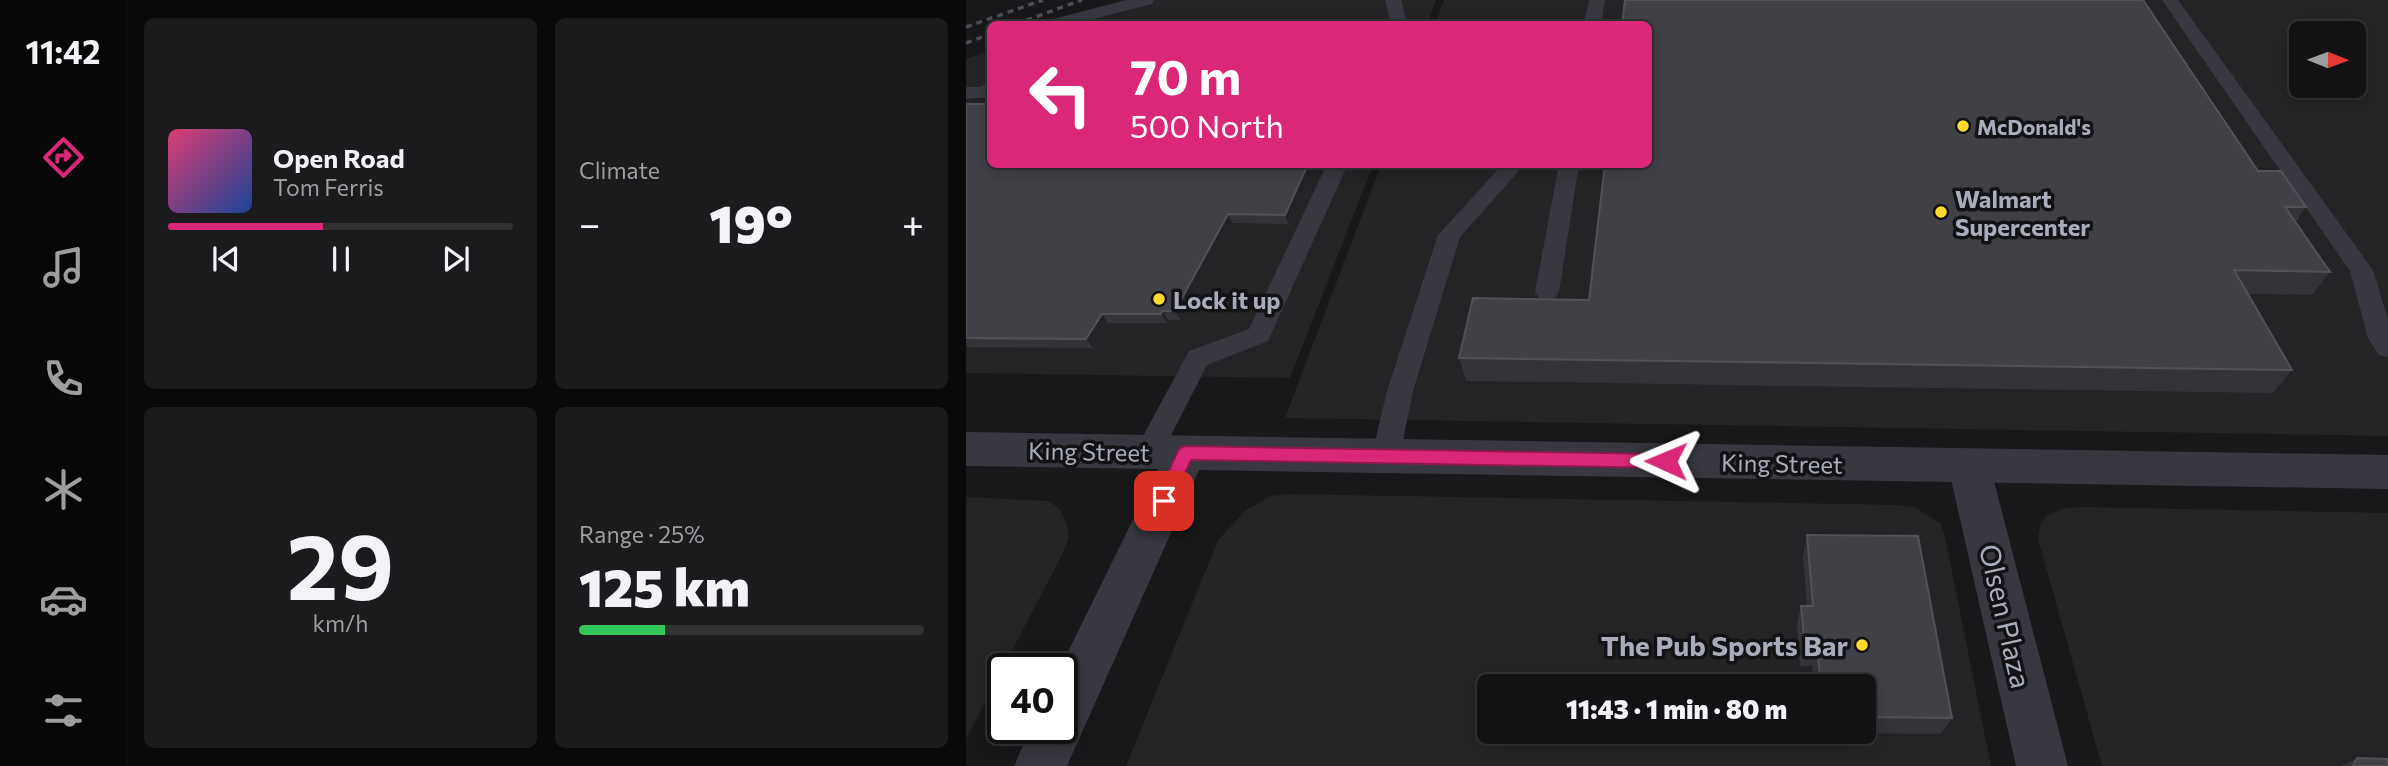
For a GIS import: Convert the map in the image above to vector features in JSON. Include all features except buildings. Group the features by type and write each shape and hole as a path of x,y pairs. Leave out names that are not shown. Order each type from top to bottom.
{"street":[{"name":"King Street","path":"966,449 2388,472"},
{"path":"1078,678 1167,452"},
{"name":"Olsen Plaza","path":"1969,466 2042,766"},
{"path":"1040,766 1050,744"}],"lane":[{"path":"1066,21 1146,0"},
{"path":"1393,0 1398,21"},
{"path":"1594,21 1597,0"},
{"path":"2170,0 2361,270 2381,338 2388,348"},
{"path":"966,93 987,91"},
{"path":"1167,452 1198,358 1259,335 1336,168"},
{"path":"1386,455 1400,391 1449,235 1511,168"},
{"path":"1547,292 1568,168"}],"shaded area":[{"path":"1122,0 1436,0 1428,21 1065,21"},
{"name":"Walmart Supercenter","path":"1444,0 2388,0 2388,436 1285,418 1380,168 1652,168 1652,21 1436,21"},
{"path":"987,51 987,168 1372,168 1290,378 966,373 966,59"},
{"path":"1288,494 1898,505 1916,508 1941,524 1945,537 1991,766 1126,766 1218,540 1246,510 1271,496"},
{"path":"966,497 1049,501 1060,509 1068,528 1068,539 1011,653 987,653 987,699 966,739"},
{"path":"2064,508 2388,513 2388,766 2102,766 2038,539 2041,522 2047,516"}],"railway":[{"path":"966,27 1043,0"},
{"path":"1024,21 1082,0"},
{"path":"966,43 987,35"}],"place":[{"name":"McDonald's","path":"1963,126"},
{"name":"Walmart Supercenter","path":"1941,212"},
{"name":"Lock it up","path":"1159,299"},
{"name":"The Pub Sports Bar","path":"1862,645"}],"route":[{"path":"1164,501 1186,453 1666,461"}]}
